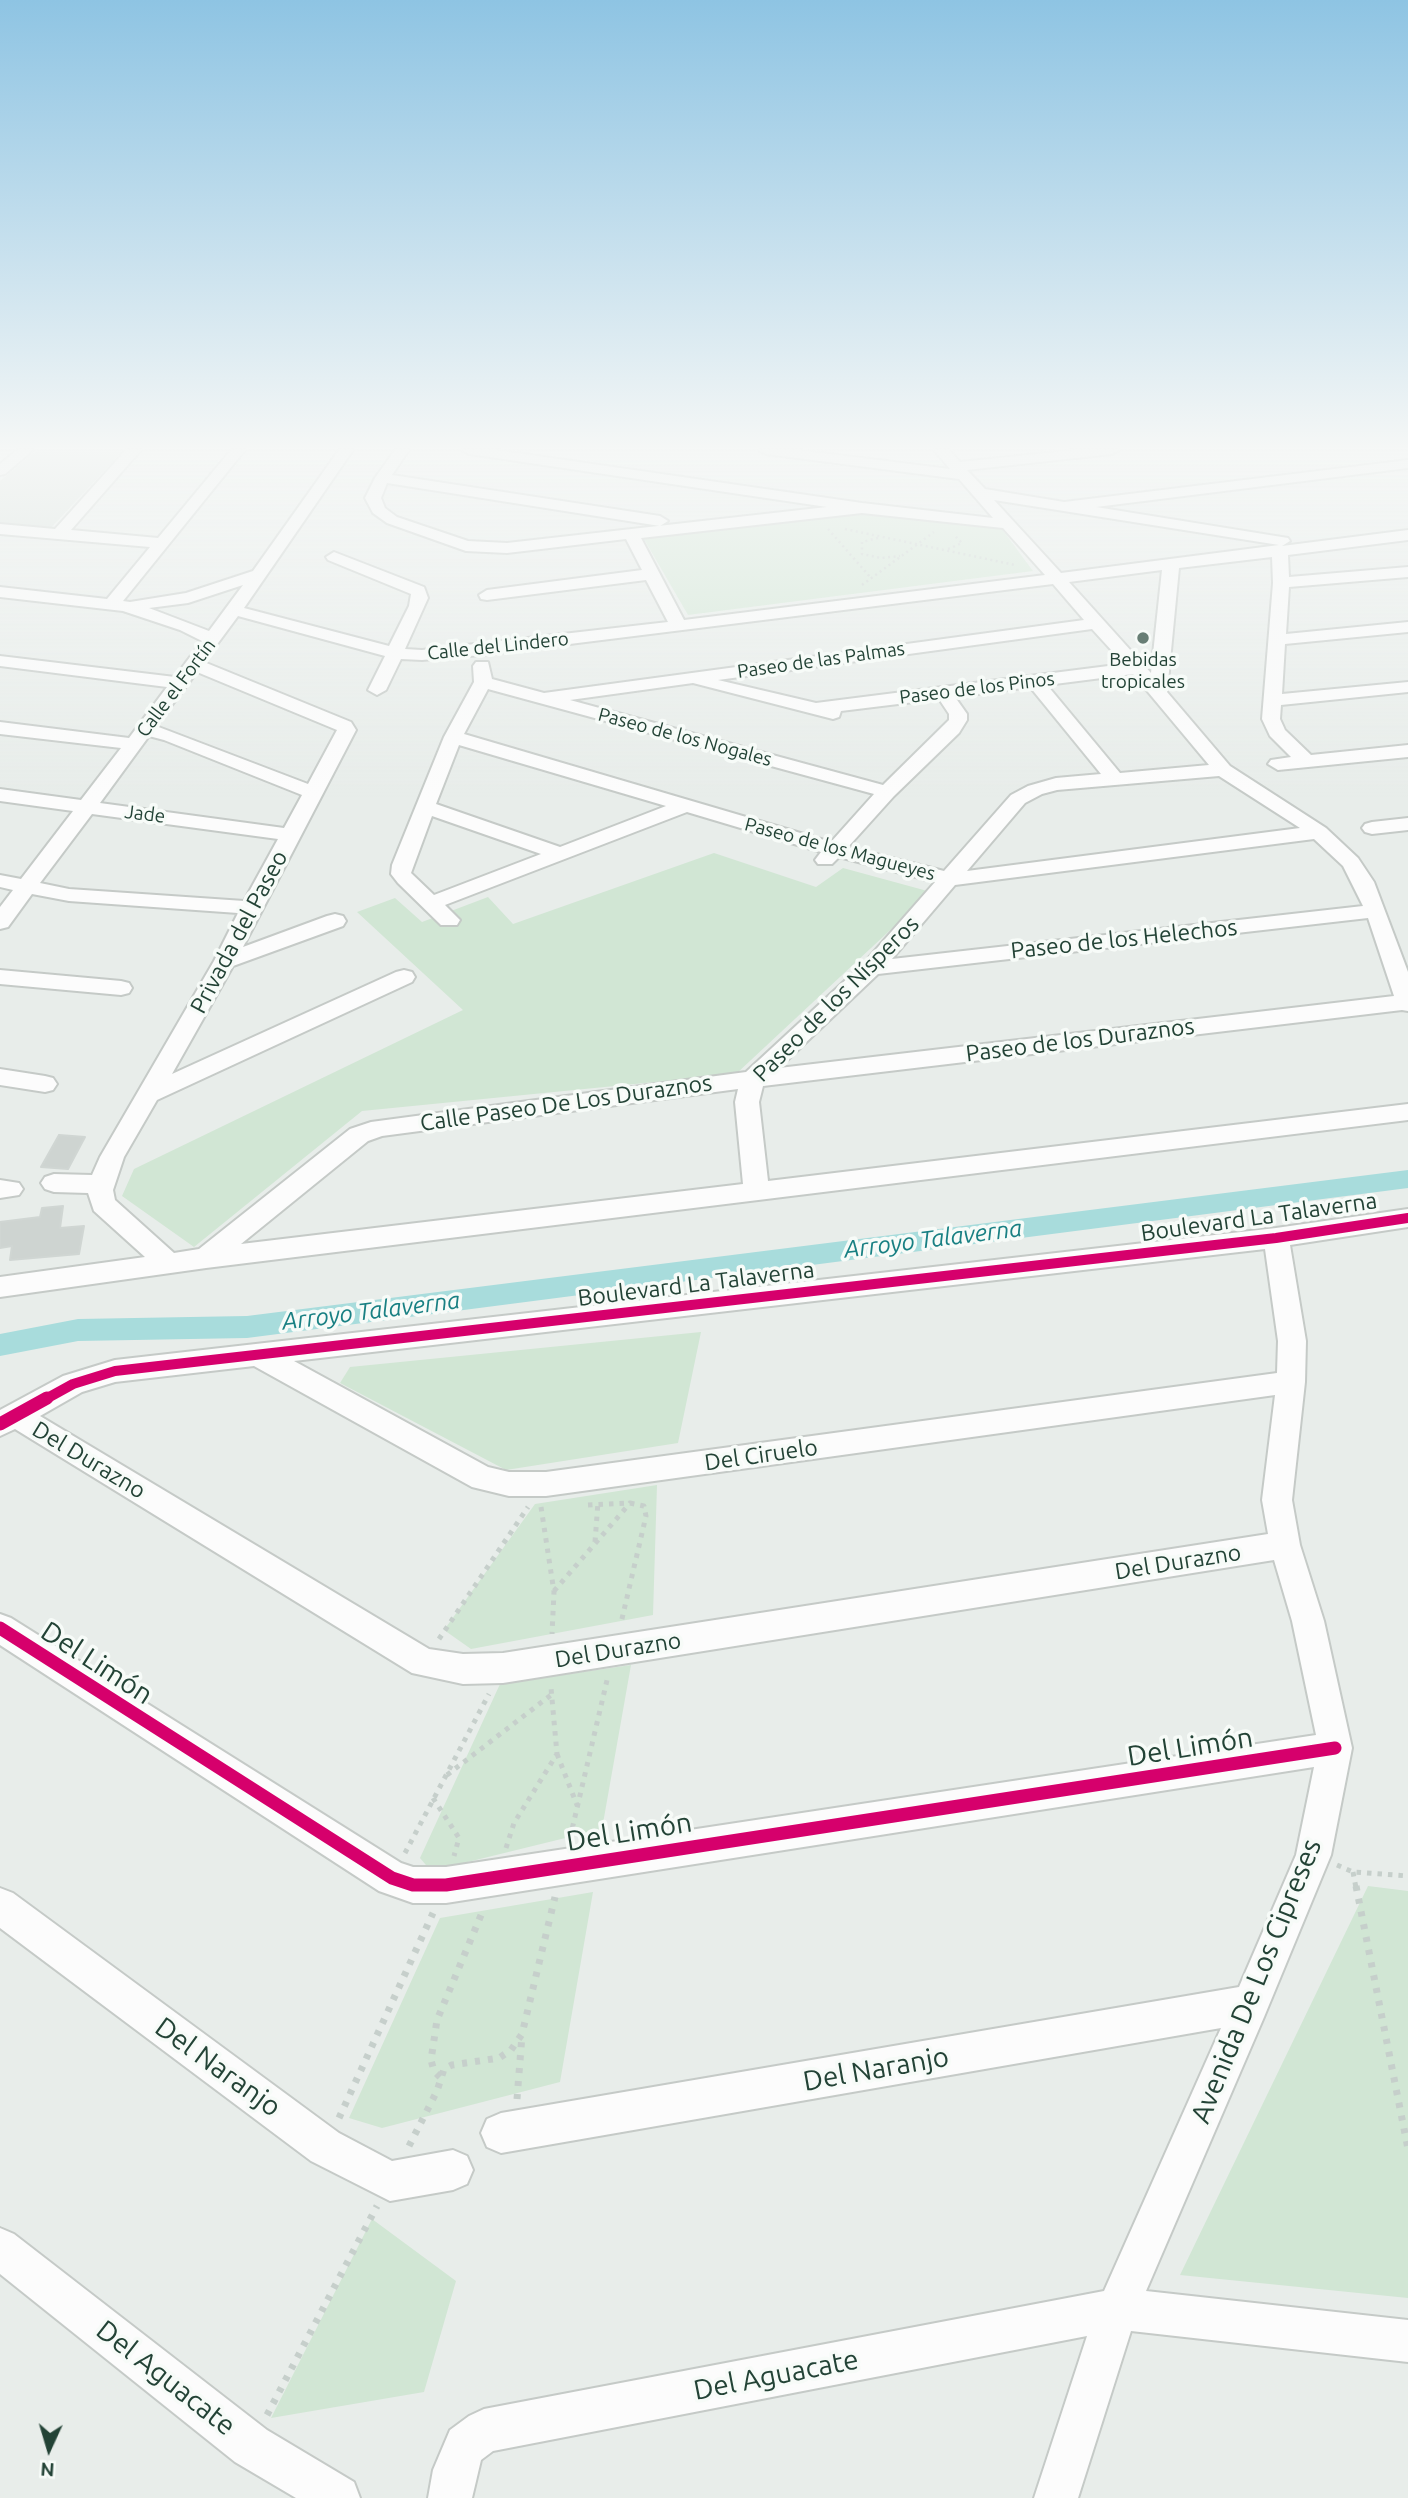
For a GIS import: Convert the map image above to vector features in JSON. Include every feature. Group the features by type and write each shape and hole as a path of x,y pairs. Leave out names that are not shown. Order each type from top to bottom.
{"street":[{"path":"118,606 146,567"},
{"name":"Calle el Fortín","path":"0,922 265,567"},
{"path":"358,567 418,591 420,598 377,690"},
{"path":"648,567 678,625"},
{"path":"1047,567 1223,769 1319,832 1351,862 1364,882 1376,911 1408,1003"},
{"name":"Calle del Lindero","path":"234,610 395,653 422,654 481,650 1150,567"},
{"path":"1158,692 1171,567"},
{"path":"1281,567 1271,719 1277,732 1307,762"},
{"path":"1281,583 1408,572"},
{"path":"118,606 188,598 260,574"},
{"path":"487,595 652,574"},
{"path":"0,593 118,606 186,626 212,639"},
{"name":"Paseo de las Palmas","path":"545,698 1097,623"},
{"path":"1275,639 1408,627"},
{"path":"449,920 401,874 401,865 453,737 483,682 481,650"},
{"path":"0,661 179,682"},
{"name":"Privada del Paseo","path":"102,1184 112,1157 225,961 346,733 346,728 193,664"},
{"name":"Paseo de los Pinos","path":"816,709 1137,668"},
{"name":"Paseo de los Pinos","path":"685,678 855,718"},
{"path":"1034,681 1116,780"},
{"name":"Paseo de los Nogales","path":"483,682 887,792"},
{"path":"1271,701 1408,687"},
{"path":"828,857 958,720 958,714 944,693"},
{"path":"0,728 140,737 171,736 313,793"},
{"name":"Paseo de los Magueyes","path":"453,737 684,806 828,857 950,879 1319,832"},
{"path":"1278,764 1408,751"},
{"name":"Paseo de los Nísperos","path":"756,1191 747,1102 753,1079 872,968 1018,799 1035,790 1056,784 1223,769"},
{"name":"Jade","path":"0,795 291,835"},
{"path":"432,903 684,806"},
{"path":"425,807 562,854"},
{"path":"1372,828 1408,824"},
{"path":"0,881 69,895 251,908"},
{"name":"Paseo de los Helechos","path":"872,968 1376,911"},
{"path":"225,961 335,921"},
{"path":"0,977 121,988"},
{"path":"149,1094 404,977"},
{"name":"Paseo de los Duraznos","path":"753,1079 1408,1003"},
{"path":"0,1077 45,1084"},
{"name":"Calle Paseo De Los Duraznos","path":"206,1258 359,1136 380,1128 753,1079"},
{"path":"0,1287 206,1258 1408,1112"},
{"path":"54,1183 102,1184 103,1204 170,1264"},
{"name":"Boulevard La Talaverna","path":"7,1419 73,1384 115,1371 1276,1238 1408,1218"},
{"name":"Avenida De Los Cipreses","path":"1056,2498 1118,2309 1313,1855 1335,1748 1308,1620 1285,1545 1277,1500 1292,1382 1292,1341 1276,1238"},
{"name":"Del Ciruelo","path":"260,1356 482,1478 509,1484 546,1499 599,1490 661,1468 1292,1382"},
{"name":"Del Durazno","path":"7,1419 423,1663 463,1669 503,1668 1285,1545"},
{"name":"Del Limón","path":"0,1628 391,1878 413,1885 446,1885 1335,1748"},
{"name":"Del Naranjo","path":"0,1906 325,2147 390,2181"},
{"name":"Del Naranjo","path":"508,2132 1251,2004"},
{"path":"390,2181 453,2170"},
{"name":"Del Aguacate","path":"0,2248 251,2446 338,2498"},
{"name":"Del Aguacate","path":"452,2484 465,2445 484,2431 1118,2309 1408,2341"}],"path":[{"path":"862,567 872,578"},
{"path":"856,589 887,567"},
{"path":"554,1592 661,1468"},
{"path":"508,2132 522,2034 646,1516 644,1506 599,1490"},
{"path":"575,1505 599,1490"},
{"path":"595,1543 599,1490"},
{"path":"528,1507 546,1499"},
{"path":"423,1663 528,1507 546,1499"},
{"path":"546,1499 554,1592 549,1661 556,1754 577,1806"},
{"path":"391,1878 503,1668"},
{"path":"444,1777 552,1694"},
{"path":"440,2077 433,2071 431,2060 437,2020 496,1876 514,1823 556,1754"},
{"path":"325,2147 446,1885 459,1838 433,1798"},
{"path":"1313,1855 1353,1872 1408,1876"},
{"path":"1353,1872 1408,2149"},
{"path":"251,2446 437,2091 444,2069 452,2065 499,2058 511,2050 522,2034"}],"green space":[{"path":"660,567 1030,567 1033,571 688,615"},
{"path":"714,853 816,887 843,868 931,892 736,1074 362,1111 194,1247 122,1196 134,1169 463,1010 357,912 395,898 422,922 488,897 513,924"},
{"path":"701,1332 678,1443 506,1470 340,1383 350,1367"},
{"path":"657,1485 653,1615 471,1649 444,1630 535,1504"},
{"path":"631,1665 602,1829 431,1871 420,1858 500,1684"},
{"path":"1368,1886 1408,1891 1408,2298 1180,2275"},
{"path":"593,1892 560,2082 382,2128 349,2118 440,1918"},
{"path":"372,2219 456,2281 424,2392 271,2418"}],"building":[{"path":"59,1135 85,1137 68,1169 41,1167"},
{"path":"63,1206 60,1228 84,1226 79,1254 10,1260 12,1246 0,1248 0,1222 40,1217 42,1208"}],"waterway":[{"name":"Arroyo Talaverna","path":"0,1345 78,1330 247,1327 1408,1179"}],"cycle path":[{"path":"0,1424 73,1384 115,1371 1276,1238 1408,1218"},
{"path":"0,1628 392,1878 413,1885 446,1885 1335,1748"}],"place":[{"name":"Bebidas tropicales","path":"1143,638"}]}
